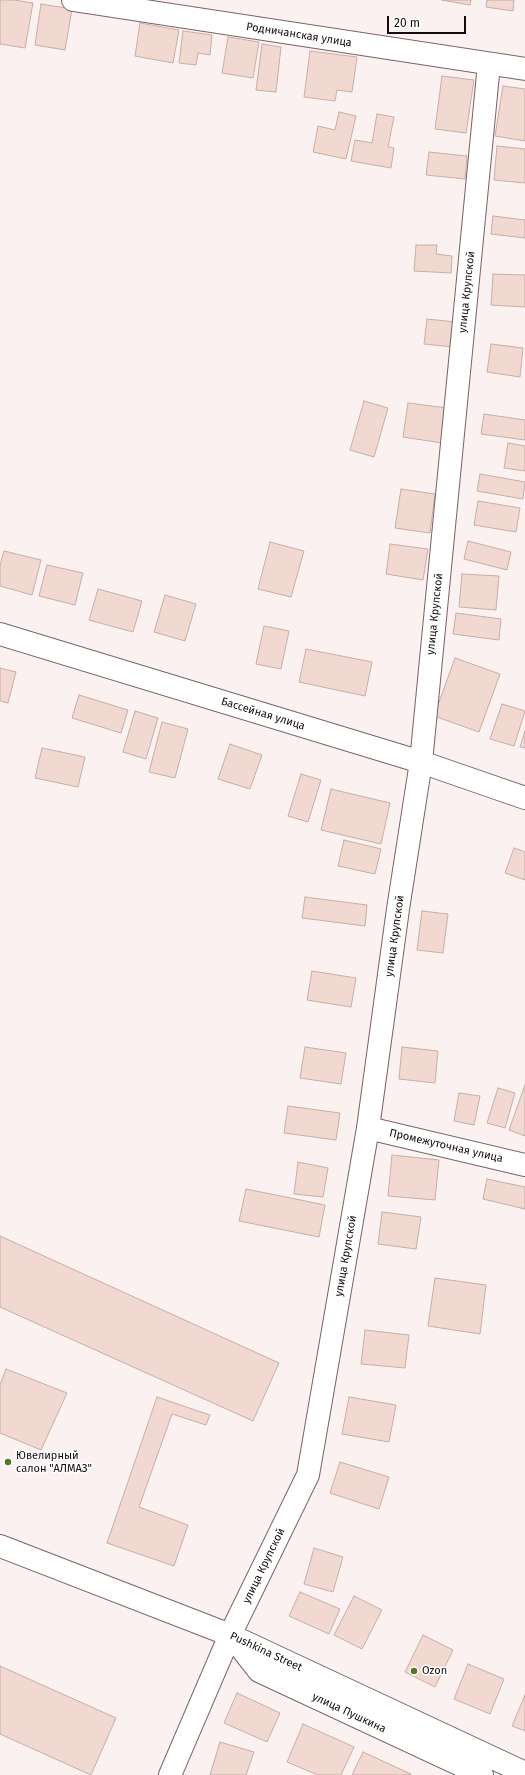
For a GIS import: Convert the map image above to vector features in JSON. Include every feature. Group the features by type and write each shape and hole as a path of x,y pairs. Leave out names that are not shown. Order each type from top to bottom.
{"street":[{"name":"Родничанская улица","path":"72,0 525,69"},
{"name":"улица Крупской","path":"170,1775 230,1635 308,1475 368,1128 398,909 421,762 489,64"},
{"name":"Бассейная улица","path":"0,634 421,762 525,798"},
{"name":"Промежуточная улица","path":"368,1128 525,1165"},
{"name":"Pushkina Street","path":"0,1546 230,1635 525,1773"},
{"name":"улица Пушкина","path":"230,1635 259,1671 482,1775"}],"building":[{"path":"0,0 14,0 33,3 25,48 0,44"},
{"path":"442,0 471,0 470,5"},
{"path":"487,0 514,0 513,11 486,7"},
{"path":"41,4 72,9 65,50 35,45"},
{"path":"140,23 179,30 173,63 135,56"},
{"path":"183,31 212,35 210,55 198,53 196,65 179,63"},
{"path":"228,37 259,42 253,78 222,73"},
{"path":"262,44 281,47 276,92 256,90"},
{"path":"310,51 357,57 352,92 337,90 335,101 304,97"},
{"path":"442,76 474,80 466,133 435,129"},
{"path":"503,86 525,89 525,141 495,136"},
{"path":"339,112 356,116 346,159 313,152 318,126 335,130"},
{"path":"377,114 394,117 388,147 394,148 391,168 351,161 355,140 372,143"},
{"path":"497,146 525,149 525,183 494,180"},
{"path":"429,152 467,156 465,179 426,175"},
{"path":"493,216 525,220 525,238 491,234"},
{"path":"416,245 437,245 436,254 452,256 451,273 414,271"},
{"path":"493,274 525,275 525,307 491,305"},
{"path":"427,319 456,322 453,347 424,344"},
{"path":"491,344 523,348 520,377 487,372"},
{"path":"364,401 388,408 374,457 350,450"},
{"path":"408,403 447,408 442,443 403,437"},
{"path":"484,414 525,420 525,440 481,434"},
{"path":"508,443 525,446 525,471 504,468"},
{"path":"480,474 525,482 523,499 477,491"},
{"path":"401,489 435,494 430,533 395,528"},
{"path":"478,501 520,508 516,532 474,525"},
{"path":"468,541 511,552 507,570 464,559"},
{"path":"270,542 304,551 291,597 258,589"},
{"path":"390,544 428,549 423,580 386,574"},
{"path":"4,551 41,560 32,595 0,586 0,565"},
{"path":"47,565 83,573 75,605 39,596"},
{"path":"462,574 499,576 496,610 459,607"},
{"path":"98,589 142,601 133,632 89,620"},
{"path":"165,595 196,604 185,641 154,632"},
{"path":"456,613 501,619 499,640 453,634"},
{"path":"264,626 289,631 281,669 256,664"},
{"path":"306,649 372,662 365,696 299,682"},
{"path":"455,658 500,674 479,732 434,716"},
{"path":"0,668 16,672 8,703 0,701"},
{"path":"79,695 128,710 121,733 72,718"},
{"path":"502,704 525,711 514,746 490,739"},
{"path":"135,711 158,718 146,759 123,752"},
{"path":"162,722 188,729 175,778 149,772"},
{"path":"525,731 525,748 520,747"},
{"path":"230,744 262,755 250,789 218,779"},
{"path":"42,748 85,757 78,787 35,778"},
{"path":"301,774 321,780 308,822 288,816"},
{"path":"331,789 390,803 381,844 321,830"},
{"path":"344,840 381,849 375,874 338,866"},
{"path":"514,848 525,852 525,880 505,873"},
{"path":"305,897 367,905 365,926 302,918"},
{"path":"422,911 448,914 443,953 417,950"},
{"path":"312,971 356,978 351,1007 307,1000"},
{"path":"305,1047 346,1053 341,1084 300,1078"},
{"path":"402,1047 438,1051 435,1083 399,1079"},
{"path":"525,1085 525,1136 509,1130"},
{"path":"498,1088 515,1093 505,1128 487,1123"},
{"path":"459,1093 480,1096 474,1125 454,1121"},
{"path":"288,1106 340,1113 336,1140 284,1133"},
{"path":"392,1155 439,1160 435,1200 388,1196"},
{"path":"298,1162 328,1168 323,1197 294,1194"},
{"path":"487,1179 525,1187 525,1209 483,1199"},
{"path":"246,1189 325,1205 319,1237 239,1221"},
{"path":"382,1212 421,1217 416,1249 378,1244"},
{"path":"0,1236 279,1363 253,1421 0,1307"},
{"path":"435,1278 486,1285 480,1334 428,1326"},
{"path":"365,1330 409,1335 405,1368 361,1364"},
{"path":"6,1369 67,1393 41,1450 0,1433 0,1385"},
{"path":"157,1397 210,1415 206,1425 172,1414 139,1507 188,1525 174,1566 107,1543"},
{"path":"349,1397 396,1405 389,1442 342,1434"},
{"path":"340,1462 389,1477 379,1509 330,1493"},
{"path":"314,1548 343,1557 333,1592 304,1584"},
{"path":"300,1592 340,1609 329,1634 289,1616"},
{"path":"354,1596 382,1610 362,1649 334,1635"},
{"path":"423,1635 453,1650 435,1687 405,1672"},
{"path":"468,1664 504,1679 490,1714 454,1699"},
{"path":"0,1666 116,1718 91,1775 0,1734"},
{"path":"237,1693 280,1713 267,1742 224,1723"},
{"path":"525,1695 525,1731 512,1726"},
{"path":"303,1724 354,1747 341,1775 318,1775 287,1762"},
{"path":"220,1742 254,1752 246,1775 210,1775"},
{"path":"363,1752 411,1774 411,1775 352,1775"}],"place":[{"name":"Ювелирный салон \"АЛМАЗ\"","path":"8,1462"},
{"name":"Ozon","path":"414,1671"}]}
